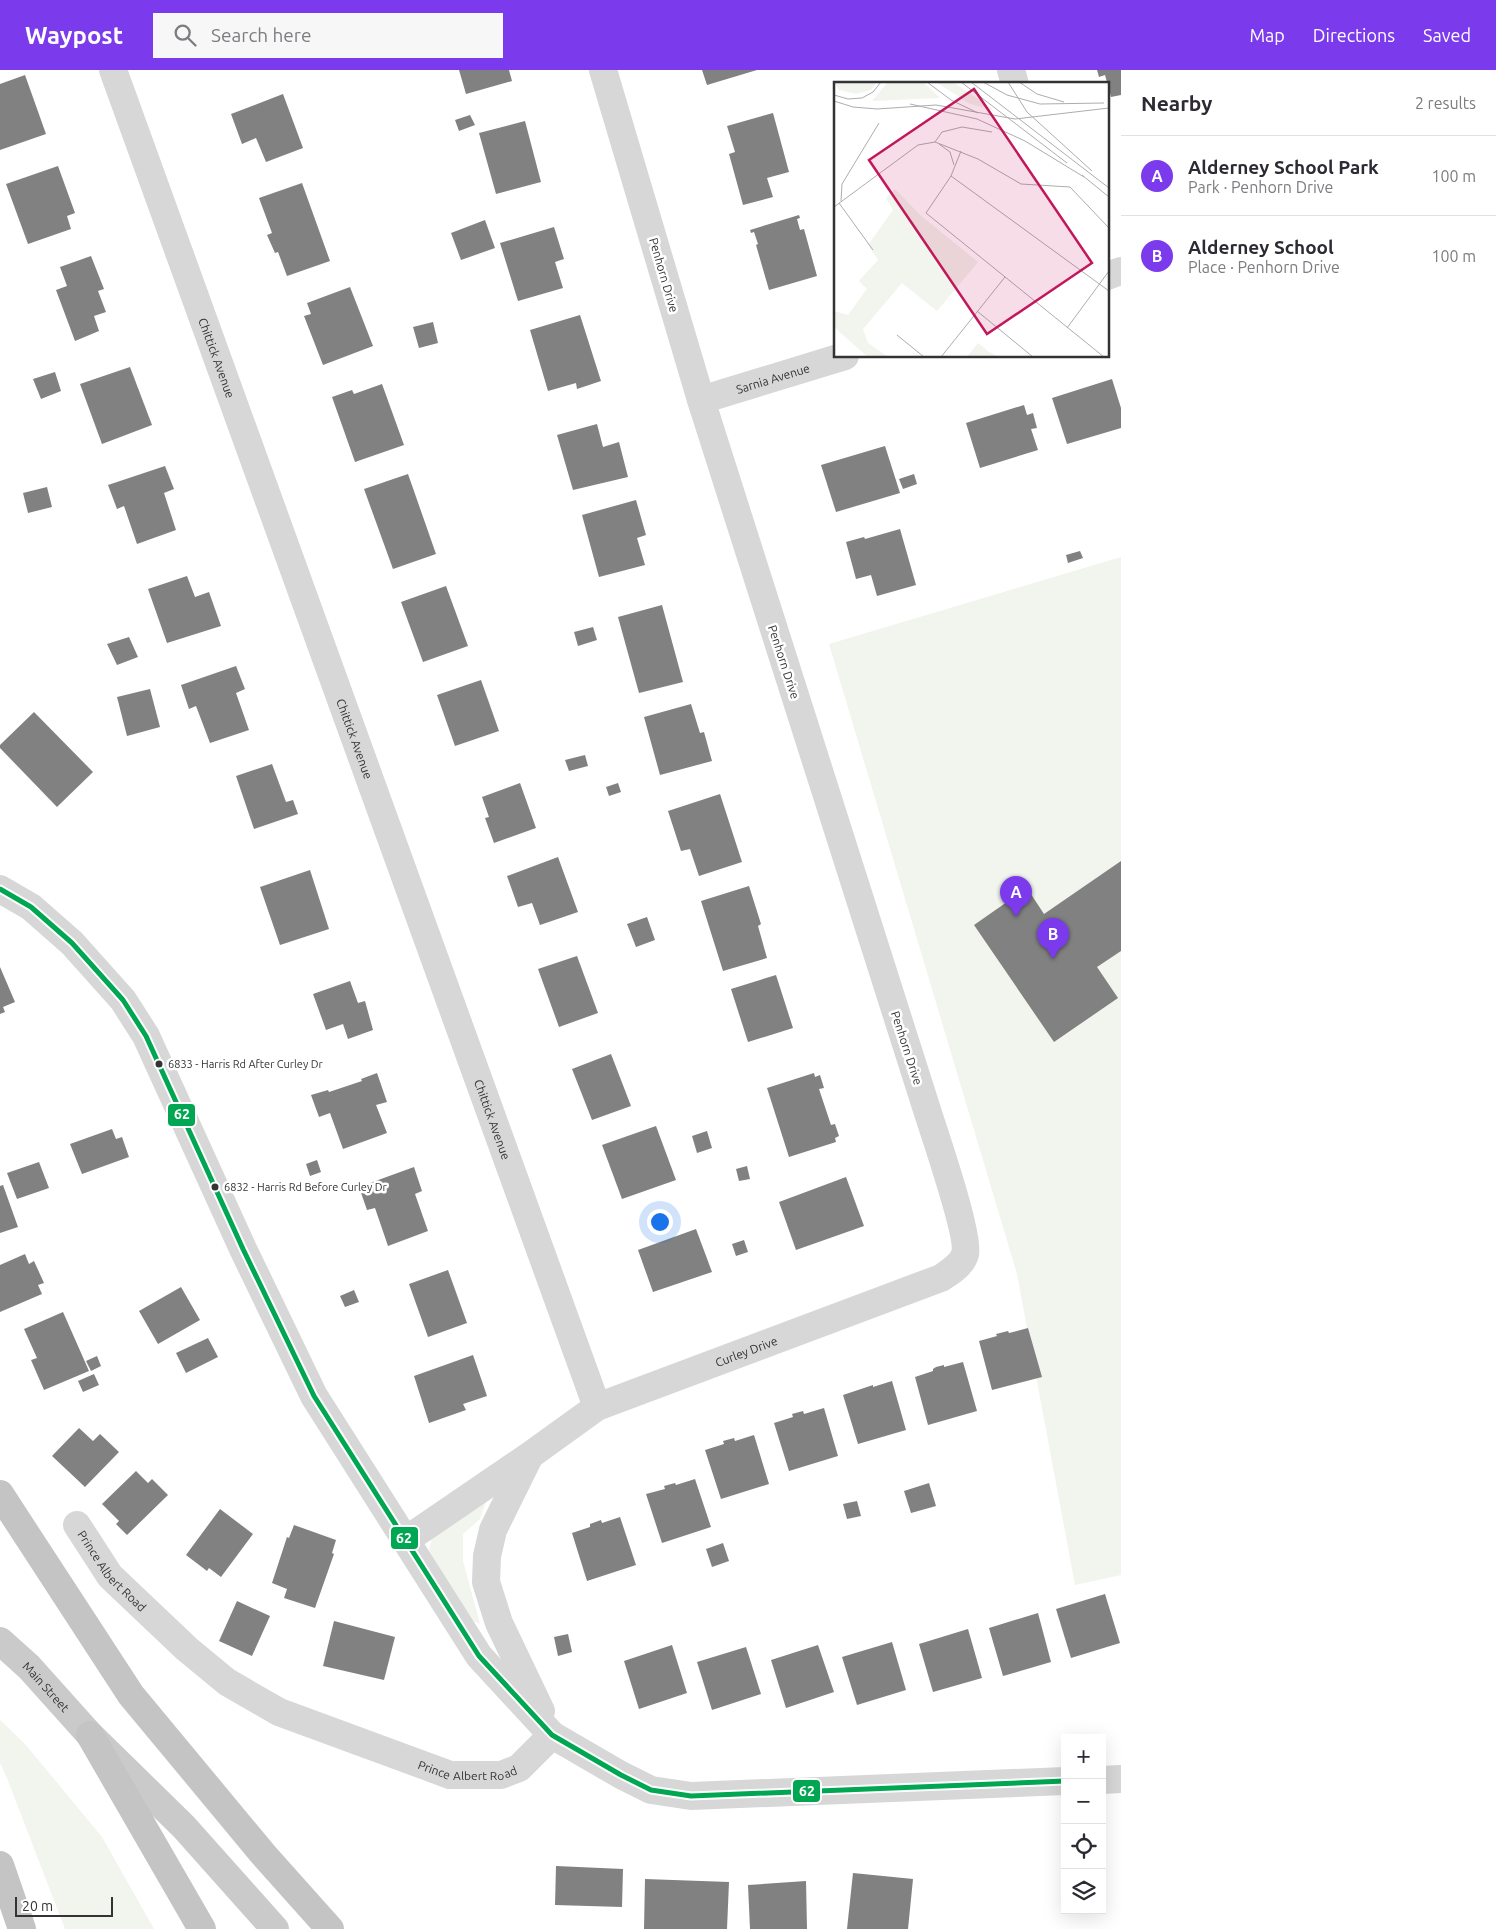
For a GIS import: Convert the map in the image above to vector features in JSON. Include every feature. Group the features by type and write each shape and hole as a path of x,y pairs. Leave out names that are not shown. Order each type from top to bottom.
{"highway":[{"path":"0,1494 131,1695 263,1854 330,1929"},
{"path":"90,1735 202,1929"},
{"path":"0,1865 22,1929"}],"main road":[{"name":"Main Street","path":"0,1641 29,1667 90,1735 184,1827 275,1929"}],"street":[{"name":"Chittick Avenue","path":"113,70 596,1408"},
{"name":"Penhorn Drive","path":"603,70 701,400 928,1113 963,1229 965,1253"},
{"path":"1108,276 1121,271"},
{"name":"Sarnia Avenue","path":"701,400 838,358"},
{"path":"0,889 31,907 72,943 123,1000 146,1036 243,1249 314,1396 406,1540 448,1610 479,1656 552,1735 613,1771 651,1790 691,1796 1061,1781"},
{"name":"Curley Drive","path":"406,1540 530,1456 596,1408 941,1278 956,1268 965,1253"},
{"name":"Curley Drive","path":"530,1456 493,1530 487,1556 486,1582 499,1623 552,1735"},
{"name":"Prince Albert Road","path":"77,1525 110,1576 187,1649 228,1682 279,1712 450,1775 501,1774 519,1768 552,1735"},
{"path":"1106,1780 1121,1780"}],"shaded area":[{"path":"1121,557 1121,1575 1075,1585 1017,1274 829,644"},
{"path":"486,1501 480,1519 463,1534 463,1561 480,1624 464,1617 444,1583 429,1550 434,1530"},
{"path":"0,1720 25,1744 102,1837 154,1929 65,1929 0,1763"}],"building":[{"path":"459,70 509,70 512,81 466,94"},
{"path":"702,70 757,70 707,85"},
{"path":"1097,70 1121,70 1121,95 1111,97 1105,75 1099,77"},
{"path":"25,75 46,134 0,150 0,84"},
{"path":"283,94 303,148 266,162 256,138 242,144 231,114"},
{"path":"773,113 789,172 767,178 773,197 743,205 729,154 735,152 727,126"},
{"path":"470,115 475,125 459,131 455,120"},
{"path":"525,121 541,182 496,194 479,133"},
{"path":"58,166 75,213 67,216 71,229 28,244 6,184"},
{"path":"302,183 330,261 287,276 278,252 275,253 267,235 272,233 259,198"},
{"path":"799,215 800,218 797,219 800,230 804,229 817,276 769,290 756,245 758,244 754,232 751,233 750,230"},
{"path":"485,220 495,248 461,260 451,233"},
{"path":"554,227 564,259 555,262 563,288 518,301 500,243"},
{"path":"91,256 104,289 98,291 106,312 94,316 99,331 75,341 56,290 67,286 60,267"},
{"path":"350,287 373,346 323,365 304,316 311,314 307,303"},
{"path":"580,315 601,381 577,389 576,383 548,391 530,330"},
{"path":"433,322 438,343 419,348 413,327"},
{"path":"130,367 152,425 102,444 80,384"},
{"path":"55,372 61,391 41,399 33,379"},
{"path":"1112,379 1121,408 1121,428 1067,444 1052,398"},
{"path":"382,384 404,445 355,462 332,397 352,390 354,394"},
{"path":"1024,405 1027,415 1033,413 1037,428 1031,429 1038,450 980,468 966,423"},
{"path":"597,424 603,447 619,442 628,477 573,490 557,435"},
{"path":"885,446 900,493 836,512 821,465"},
{"path":"165,466 174,489 164,493 176,530 137,544 124,506 117,509 108,485"},
{"path":"408,474 436,554 393,569 364,489"},
{"path":"914,474 917,484 903,489 899,479"},
{"path":"47,487 52,507 28,513 23,493"},
{"path":"636,500 646,535 637,538 645,565 599,577 582,515"},
{"path":"900,529 916,585 877,596 871,575 856,579 846,542 864,537 865,539"},
{"path":"1080,551 1083,558 1068,563 1066,555"},
{"path":"187,576 195,597 209,592 221,626 167,643 148,589"},
{"path":"446,586 468,646 423,662 401,602"},
{"path":"662,605 683,682 639,693 618,617"},
{"path":"593,627 597,640 578,646 574,632"},
{"path":"129,637 138,657 117,665 107,644"},
{"path":"236,666 245,689 236,693 249,730 210,743 196,706 189,709 181,685"},
{"path":"481,680 499,731 455,746 437,695"},
{"path":"150,689 160,727 127,736 117,697"},
{"path":"691,704 700,733 704,732 712,761 660,775 644,717"},
{"path":"34,712 93,772 57,807 0,748 0,745"},
{"path":"585,755 588,766 569,771 565,760"},
{"path":"272,764 286,802 293,800 298,814 254,829 236,776"},
{"path":"520,783 536,828 494,843 485,818 489,817 482,797"},
{"path":"618,783 621,792 609,796 606,787"},
{"path":"720,794 742,862 699,876 690,849 681,851 668,811"},
{"path":"558,857 578,912 540,925 532,903 518,907 507,876"},
{"path":"1121,861 1121,951 1097,967 1118,998 1054,1042 974,925 1027,888 1044,914"},
{"path":"310,870 329,929 280,945 260,887"},
{"path":"749,886 761,924 758,926 767,958 723,971 701,901"},
{"path":"647,917 655,940 636,947 627,924"},
{"path":"577,956 598,1013 559,1027 538,969"},
{"path":"0,967 15,1002 3,1007 5,1012 0,1014"},
{"path":"776,975 793,1028 748,1042 731,989"},
{"path":"350,981 358,1003 365,1001 373,1030 348,1039 343,1024 326,1030 313,994"},
{"path":"611,1054 631,1106 592,1120 572,1069"},
{"path":"377,1073 387,1102 376,1105 387,1133 343,1149 330,1113 319,1117 311,1095 328,1090 329,1092 362,1081 361,1079"},
{"path":"814,1073 815,1077 820,1075 824,1088 819,1089 831,1125 835,1124 839,1136 835,1138 836,1142 789,1157 767,1088"},
{"path":"656,1126 676,1180 622,1199 602,1145"},
{"path":"112,1129 116,1139 122,1137 129,1157 82,1174 70,1144"},
{"path":"707,1131 712,1148 697,1153 692,1136"},
{"path":"317,1160 321,1172 310,1176 306,1164"},
{"path":"39,1162 49,1188 17,1199 7,1173"},
{"path":"747,1166 750,1179 739,1181 736,1169"},
{"path":"414,1167 422,1191 415,1194 428,1231 388,1246 375,1208 367,1210 359,1187"},
{"path":"846,1177 864,1226 796,1250 779,1202"},
{"path":"3,1185 18,1227 0,1233 0,1186"},
{"path":"696,1229 712,1272 653,1292 638,1250"},
{"path":"744,1240 748,1252 736,1256 732,1244"},
{"path":"25,1254 29,1264 34,1261 44,1283 38,1285 42,1294 0,1312 0,1265"},
{"path":"448,1270 467,1323 428,1337 409,1284"},
{"path":"181,1287 200,1320 158,1344 139,1311"},
{"path":"354,1290 359,1302 345,1307 340,1296"},
{"path":"63,1312 89,1371 44,1390 31,1360 37,1358 24,1329"},
{"path":"1028,1328 1042,1377 992,1390 979,1341 997,1336 996,1334"},
{"path":"208,1338 218,1357 186,1373 176,1353"},
{"path":"473,1355 487,1396 463,1404 466,1410 429,1423 414,1376"},
{"path":"97,1356 101,1366 91,1371 86,1361"},
{"path":"963,1362 977,1411 928,1425 915,1377 933,1371 936,1367"},
{"path":"94,1374 99,1385 83,1392 78,1381"},
{"path":"892,1381 906,1430 858,1444 843,1395"},
{"path":"824,1408 838,1456 789,1471 774,1423 793,1417 792,1414 803,1411 804,1414"},
{"path":"79,1428 93,1441 100,1434 119,1452 85,1487 52,1456"},
{"path":"754,1435 769,1484 721,1499 705,1450 724,1444 723,1441 734,1438 735,1441"},
{"path":"136,1471 148,1483 152,1479 168,1495 127,1535 116,1524 119,1521 102,1504"},
{"path":"695,1479 711,1527 662,1543 646,1494 665,1489 664,1486 675,1483 676,1485"},
{"path":"929,1483 936,1506 911,1513 904,1491"},
{"path":"857,1501 861,1516 847,1519 843,1504"},
{"path":"220,1509 253,1534 221,1577 209,1568 207,1571 186,1555"},
{"path":"620,1517 636,1565 587,1581 572,1533 590,1527 590,1524 601,1520 602,1523"},
{"path":"294,1525 336,1540 332,1553 334,1554 315,1608 284,1598 287,1589 272,1583 287,1537 289,1538"},
{"path":"723,1543 729,1561 712,1567 706,1549"},
{"path":"1105,1594 1120,1643 1071,1658 1056,1609"},
{"path":"237,1601 270,1616 252,1656 219,1641"},
{"path":"1038,1613 1051,1662 1003,1676 989,1628"},
{"path":"334,1621 395,1637 384,1680 323,1666"},
{"path":"968,1629 982,1678 933,1692 919,1644"},
{"path":"568,1634 572,1652 558,1656 554,1637"},
{"path":"892,1642 906,1690 857,1705 842,1657"},
{"path":"672,1645 687,1693 639,1709 624,1661"},
{"path":"818,1645 834,1692 786,1708 771,1660"},
{"path":"746,1647 761,1694 712,1710 697,1662"},
{"path":"556,1866 623,1869 622,1907 555,1905"},
{"path":"853,1873 913,1879 908,1929 847,1929"},
{"path":"645,1879 729,1882 727,1929 644,1929"},
{"path":"806,1881 807,1929 750,1929 748,1885"}],"transit line":[{"name":"62","path":"0,889 31,907 72,943 123,1000 146,1036 243,1249 314,1396 479,1656 552,1735 651,1790 691,1796 1061,1781"}],"place":[{"name":"Alderney School Park","path":"1016,917"},
{"name":"Alderney School","path":"1053,959"},
{"name":"6833 - Harris Rd After Curley Dr","path":"159,1064"},
{"name":"6832 - Harris Rd Before Curley Dr","path":"215,1187"}]}
